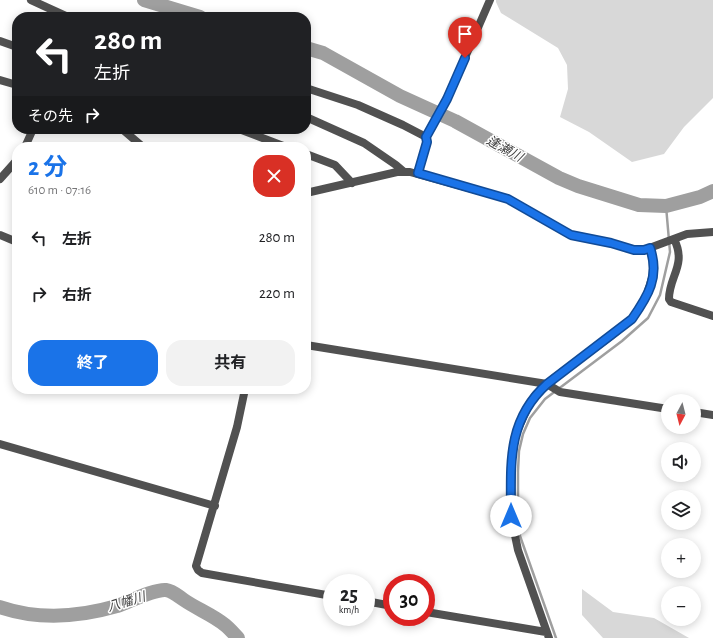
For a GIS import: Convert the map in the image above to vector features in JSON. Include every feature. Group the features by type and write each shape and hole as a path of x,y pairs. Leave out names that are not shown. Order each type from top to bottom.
{"street":[{"path":"31,0 57,12"},
{"path":"418,173 427,142 427,134 443,106 488,1"},
{"path":"0,41 12,46"},
{"path":"0,80 12,84"},
{"path":"311,90 358,105 427,134"},
{"path":"311,119 364,143 396,165 402,171"},
{"path":"128,134 137,142"},
{"path":"252,134 273,142"},
{"path":"311,156 335,165 352,183"},
{"path":"0,179 12,166"},
{"path":"311,192 402,171 418,173 508,199 571,235 611,243 634,250 644,250 687,234 713,232"},
{"path":"0,235 12,240"},
{"path":"673,239 677,245 679,259 669,299 671,302 713,316"},
{"path":"548,635 518,550 511,516 512,452 515,436 527,409 536,394 553,387 632,319 646,297 653,275 654,265 650,248"},
{"path":"311,346 553,387 661,408"},
{"path":"244,394 237,427 196,566 199,572 323,594"},
{"path":"701,413 713,415"},
{"path":"0,444 214,506"},
{"path":"435,614 548,635"}],"shaded area":[{"path":"496,0 713,0 713,98 684,127 664,154 632,162 589,132 560,117 568,89 567,65 558,48 501,13"},
{"path":"582,589 613,612 654,618 661,622 661,626 668,626 689,638 603,638 582,615"}],"waterway":[{"name":"逢瀬川","path":"144,0 184,12"},
{"name":"逢瀬川","path":"311,49 323,53 400,96 455,121 559,178 578,186 639,205 666,206 700,197 713,191"},
{"path":"556,638 520,536 518,515 518,471 519,451 523,434 530,418 545,399 622,341 648,318 660,295 670,252 666,206"},
{"name":"八幡川","path":"0,607 29,614 58,616 73,615 103,610 148,594 166,590 220,621 238,638"}],"route":[{"path":"465,58 447,99 426,137 427,142 418,173 508,199 571,235 611,243 634,250 644,250 650,248 654,265 650,288 632,319 547,384 536,394 527,409 515,436 512,452 511,516"}]}
